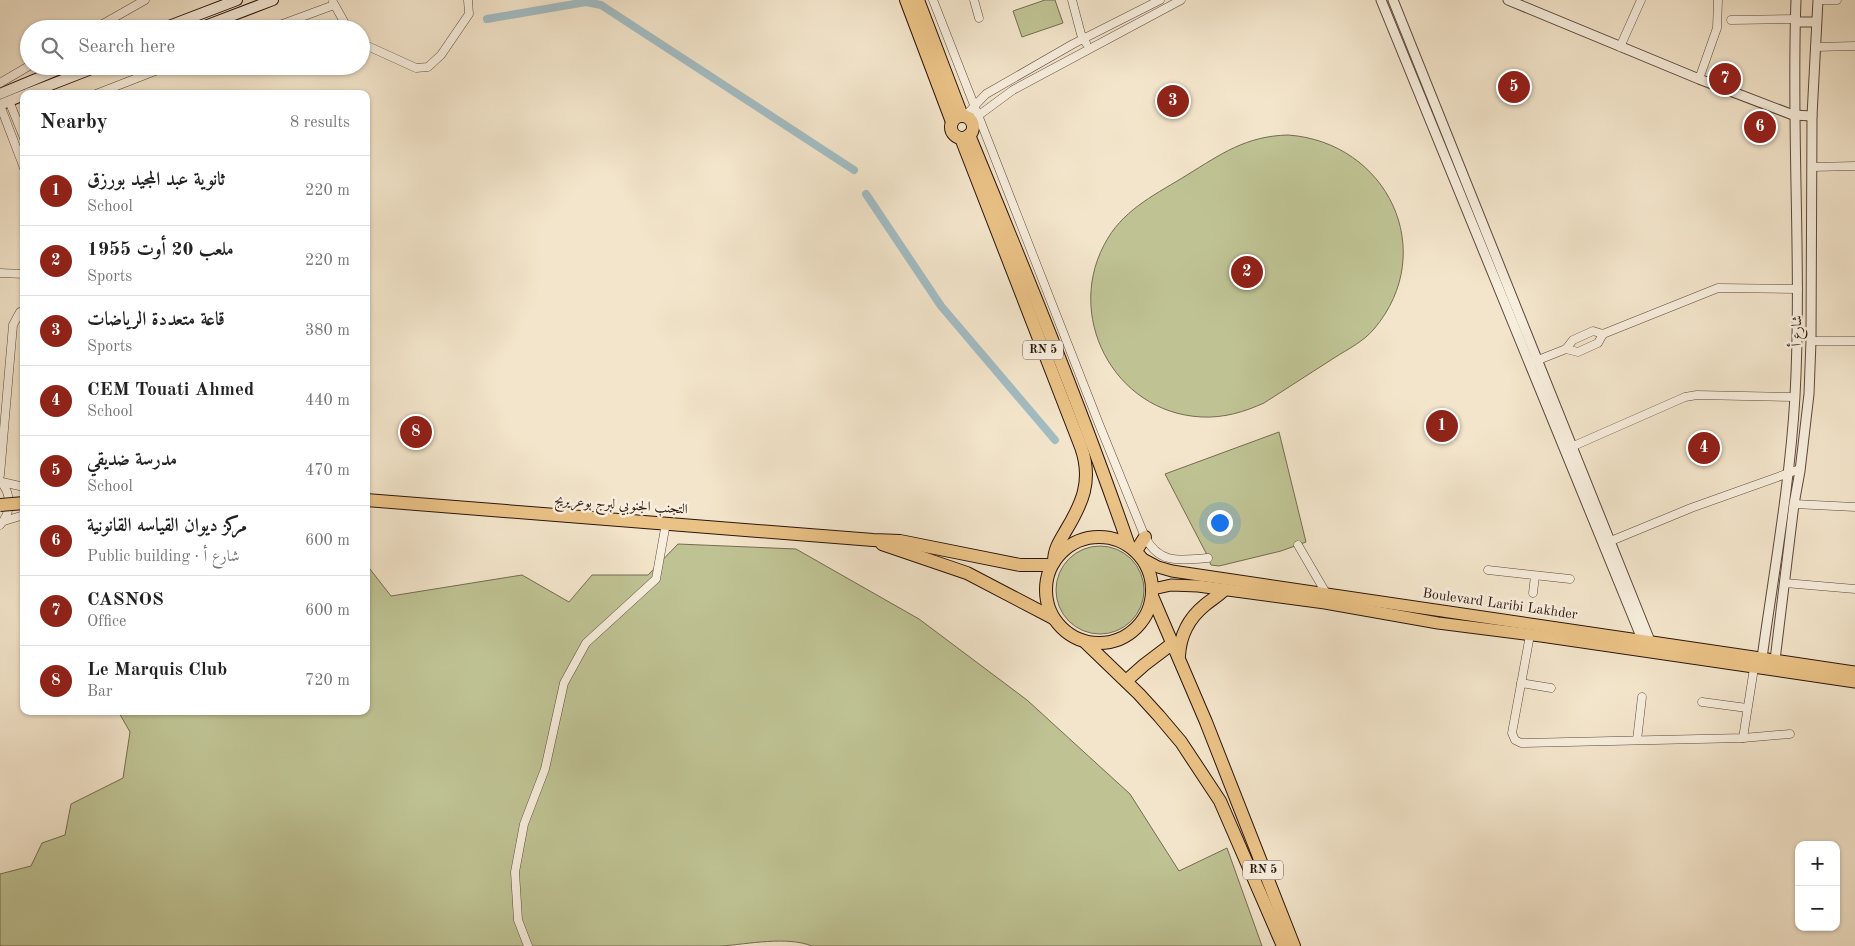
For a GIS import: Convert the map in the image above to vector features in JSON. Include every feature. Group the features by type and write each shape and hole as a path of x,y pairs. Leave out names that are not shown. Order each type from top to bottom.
{"highway":[{"name":"RN 5","path":"906,0 966,118 973,127 965,137"},
{"name":"RN 5","path":"918,0 966,118"},
{"name":"RN 5","path":"965,137 956,136 952,132 966,118"},
{"name":"RN 5","path":"965,137 1016,249 1136,552"},
{"name":"RN 5","path":"965,137 1086,464 1086,484 1083,497 1078,510 1057,546 1054,563"},
{"name":"التجنب الجنوبي لبرج بوعريريج","path":"370,500 873,540 900,540 1020,565 1054,563"},
{"path":"0,505 20,503"},
{"path":"1092,537 1111,538 1136,552 1150,574 1153,593 1150,608 1136,629 1127,636 1110,643 1097,644 1085,642 1066,632 1054,618 1046,595 1047,580 1054,563 1063,552 1073,544 1092,537"},
{"path":"1136,552 1145,537"},
{"name":"التجنب الجنوبي لبرج بوعريريج","path":"873,540 967,573 1054,618"},
{"path":"1179,659 1180,645 1188,624 1197,612 1224,590"},
{"name":"RN 5","path":"1153,593 1294,946"},
{"name":"RN 5","path":"1085,642 1126,681 1180,742 1220,801 1283,946"},
{"path":"1126,681 1144,664 1173,644"}],"main road":[{"path":"185,20 237,0"},
{"path":"220,20 272,0"},
{"path":"0,94 45,75"},
{"path":"36,90 75,75"},
{"path":"3,104 20,96"},
{"name":"Boulevard Laribi Lakhder","path":"1136,552 1158,567 1172,571 1325,598 1438,622 1530,635 1647,644 1754,668 1855,682"},
{"name":"Boulevard Laribi Lakhder","path":"1153,593 1184,584 1224,590 1325,598 1432,610 1647,644 1855,672"},
{"path":"1762,658 1767,670 1775,660"}],"street":[{"path":"110,20 145,0"},
{"path":"370,47 416,68 428,67 441,55 469,14 468,0"},
{"path":"933,0 974,105"},
{"path":"974,0 980,18"},
{"path":"1072,0 1083,39 1089,49"},
{"path":"966,118 974,105 986,94 1083,39 1160,0"},
{"path":"966,118 1013,90 1181,0"},
{"path":"1381,0 1534,362"},
{"path":"1393,0 1534,362 1647,644"},
{"path":"1508,0 1699,80 1796,116 1812,116"},
{"path":"1620,47 1642,0"},
{"path":"1699,80 1717,28 1718,0"},
{"name":"شارع أ","path":"1762,658 1787,475 1795,397 1798,289 1796,0"},
{"path":"1818,0 1837,0"},
{"name":"شارع أ","path":"1775,660 1809,394 1812,116 1818,0"},
{"path":"290,20 333,2 343,20"},
{"path":"1731,20 1796,20 1816,22"},
{"path":"1815,47 1855,46"},
{"path":"0,83 20,71"},
{"path":"106,90 145,75"},
{"path":"3,104 20,124"},
{"path":"3,104 20,157"},
{"path":"966,118 974,105"},
{"path":"966,118 1099,424 1145,537 1154,550 1166,558 1183,560 1208,558"},
{"path":"10,130 20,125"},
{"path":"1812,167 1855,166"},
{"path":"0,273 20,274"},
{"path":"1534,362 1566,349 1573,340 1593,331 1603,334 1718,288 1798,289"},
{"path":"2,523 8,511 10,501 1,480 13,325 20,312"},
{"path":"1566,349 1578,352 1598,343 1603,334"},
{"path":"1811,341 1855,341"},
{"path":"1568,448 1685,397 1697,395 1795,397"},
{"path":"1607,543 1691,508 1800,469"},
{"path":"1,480 20,486"},
{"path":"1794,504 1855,507"},
{"path":"2,523 20,516"},
{"path":"528,946 518,920 515,872 524,824 545,769 564,682 586,643 656,579 666,523"},
{"path":"1298,545 1325,598"},
{"path":"1488,570 1570,579"},
{"path":"1533,593 1535,576"},
{"path":"1785,583 1855,589"},
{"path":"1530,635 1512,733 1515,740 1521,743 1743,738 1790,734"},
{"path":"1743,738 1754,668"},
{"path":"1521,683 1551,688"},
{"path":"1637,740 1642,697"},
{"path":"1702,702 1747,708"}],"green space":[{"path":"1045,0 1055,0 1063,23 1022,37 1013,11"},
{"path":"1288,135 1323,142 1352,157 1376,179 1393,205 1402,235 1402,267 1393,299 1374,329 1365,338 1264,403 1241,412 1202,417 1171,411 1143,398 1121,378 1104,354 1094,327 1091,297 1095,267 1108,238 1115,227 1143,202 1211,160 1234,148 1259,139"},
{"path":"1279,432 1306,542 1281,551 1219,566 1211,565 1165,474"},
{"path":"678,544 796,549 919,619 1027,700 1130,794 1179,871 1227,848 1262,946 812,946 779,941 722,946 0,946 0,874 31,866 42,843 65,835 71,804 123,778 130,732 120,715 370,715 370,569 391,596 522,575 569,602 592,575 648,575"},
{"path":"1100,546 1117,550 1131,559 1140,573 1144,590 1140,607 1131,621 1117,630 1100,634 1083,630 1069,621 1060,607 1056,590 1060,573 1069,559 1083,550"}],"waterway":[{"path":"487,19 586,2 601,5 854,170"},
{"path":"866,194 941,306 1055,440"}],"place":[{"name":"CASNOS","path":"1725,79"},
{"name":"مدرسة ضديقي","path":"1514,87"},
{"name":"قاعة متعددة الرياضات","path":"1173,101"},
{"name":"مركز ديوان القياسه القانونية","path":"1760,127"},
{"name":"ملعب 20 أوت 1955","path":"1247,272"},
{"name":"ثانوية عبد المجيد بورزق","path":"1442,426"},
{"name":"Le Marquis Club","path":"416,432"},
{"name":"CEM Touati Ahmed","path":"1704,448"}]}
